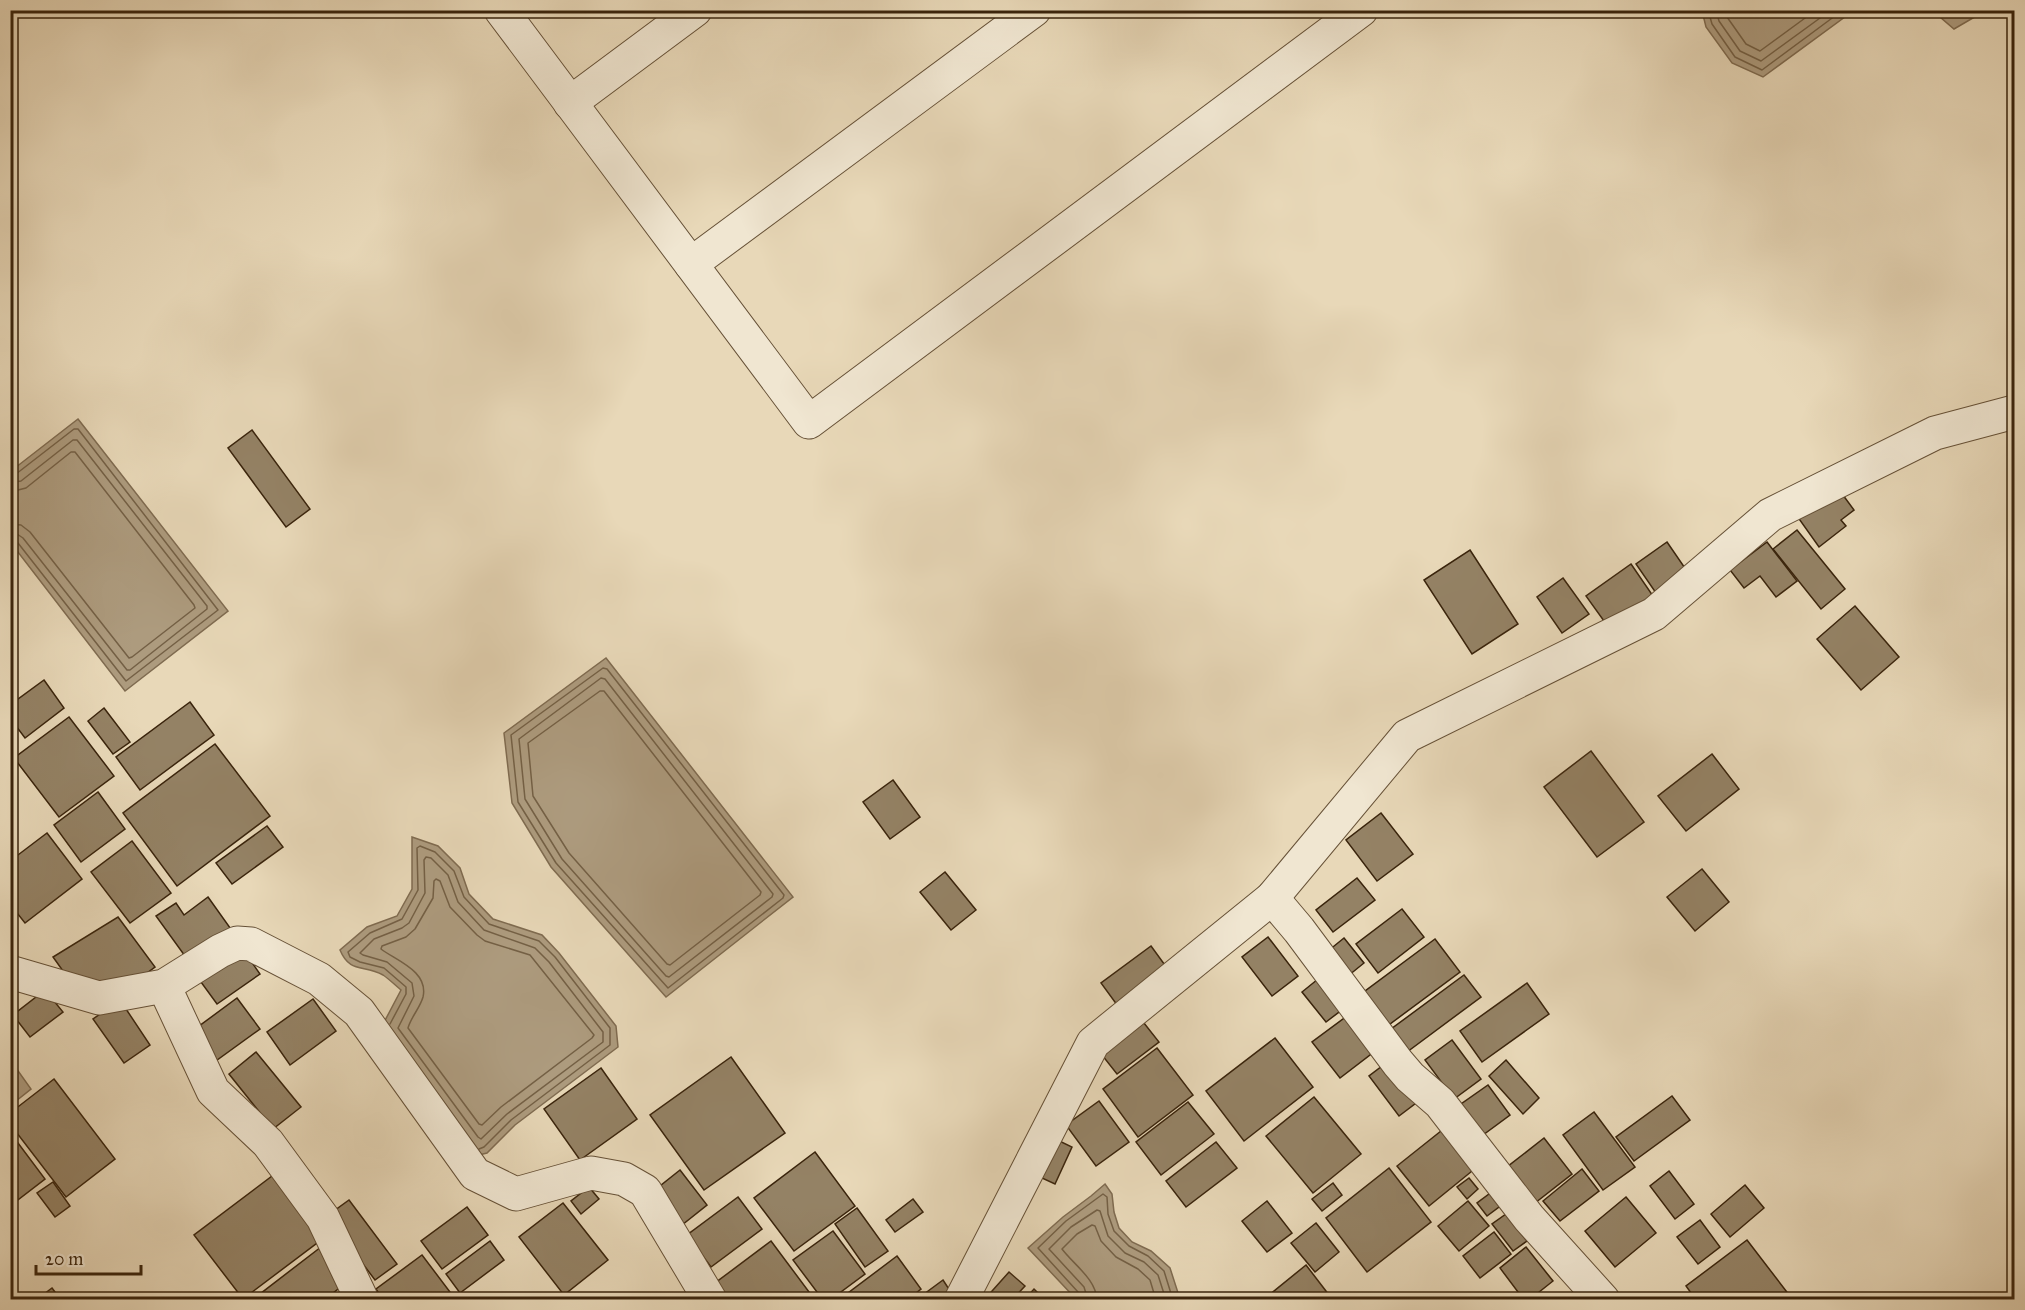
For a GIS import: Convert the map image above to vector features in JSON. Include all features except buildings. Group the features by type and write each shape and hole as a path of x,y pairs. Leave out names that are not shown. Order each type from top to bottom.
{"street":[{"path":"501,10 809,422 1362,10"},
{"path":"570,103 695,10"},
{"path":"691,264 1034,10"},
{"path":"961,1299 1092,1043 1272,898 1407,736 1654,614 1770,515 1935,433 2014,412"},
{"path":"1272,898 1299,930 1398,1063 1410,1077 1440,1103 1529,1218 1603,1299"},
{"path":"10,972 99,998 164,986 220,951 237,943 250,944 319,979 359,1012 476,1174 516,1194 591,1173 624,1179 645,1191 710,1299"},
{"path":"164,986 213,1090 268,1143 323,1218 362,1299"}],"water":[{"path":"1702,10 1853,11 1763,77 1732,63 1706,27"},
{"path":"1933,11 1985,11 1954,29"},
{"path":"78,419 228,611 125,691 11,543 11,471"},
{"path":"606,658 793,897 666,997 551,867 512,803 504,733"},
{"path":"412,837 438,846 460,868 469,894 493,919 542,935 559,953 616,1026 618,1047 515,1125 487,1153 475,1156 381,1028 401,990 383,975 353,966 344,958 340,950 367,927 397,916 412,889"},
{"path":"11,1061 31,1089 11,1105"},
{"path":"1105,1184 1112,1194 1119,1228 1132,1242 1151,1251 1170,1268 1180,1299 1076,1299 1028,1248"}]}
